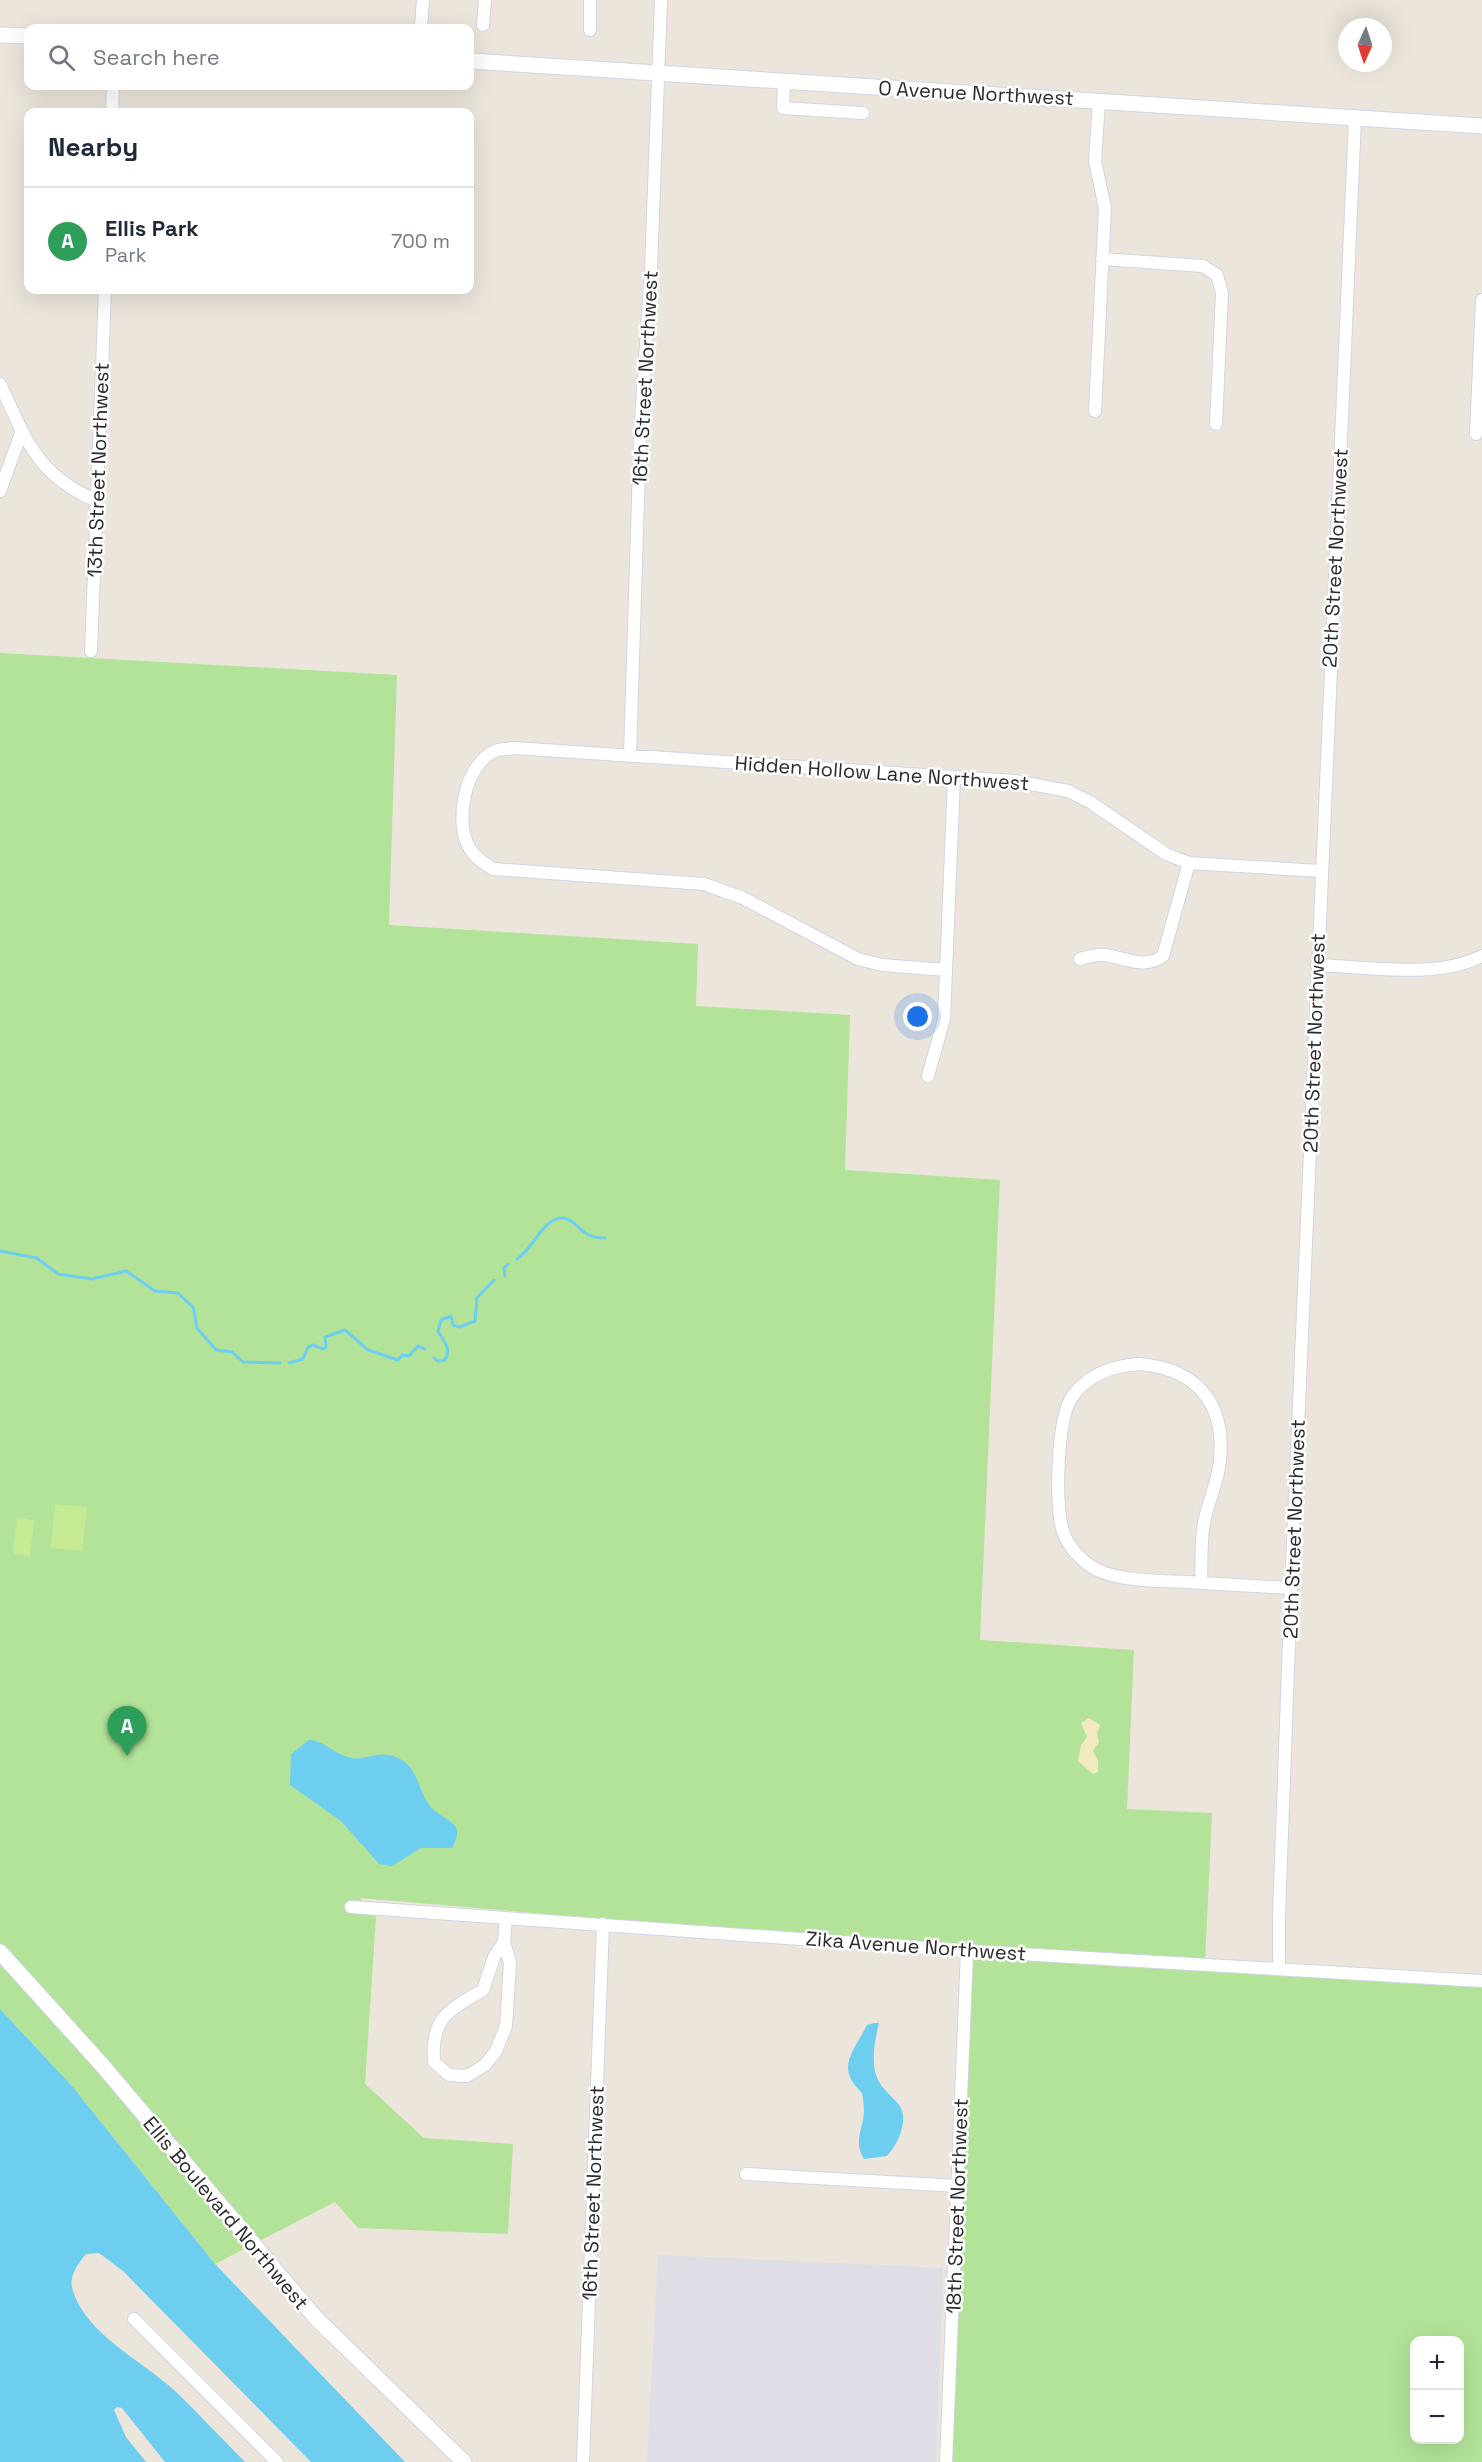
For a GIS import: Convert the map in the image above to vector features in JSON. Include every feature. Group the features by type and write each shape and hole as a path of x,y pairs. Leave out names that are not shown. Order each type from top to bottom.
{"street":[{"path":"421,24 423,0"},
{"path":"483,25 485,0"},
{"path":"590,0 590,30"},
{"name":"16th Street Northwest","path":"630,755 640,435 651,268 657,72 662,0"},
{"path":"0,35 24,36"},
{"name":"O Avenue Northwest","path":"474,61 1482,126"},
{"path":"784,82 783,108 863,113"},
{"path":"112,108 113,90"},
{"path":"1095,411 1105,208 1095,161 1099,100"},
{"name":"20th Street Northwest","path":"1279,1968 1291,1588 1320,871 1355,118"},
{"path":"1102,259 1203,266 1217,275 1222,293 1216,424"},
{"name":"13th Street Northwest","path":"91,651 105,294"},
{"path":"1476,434 1482,300"},
{"path":"0,384 21,433 51,473 72,490 97,501"},
{"path":"0,491 21,433"},
{"name":"Hidden Hollow Lane Northwest","path":"946,969 882,965 858,959 743,898 704,884 493,869 475,857 464,837 463,811 466,786 481,761 496,750 514,748 1034,783 1068,791 1090,802 1166,854 1189,863 1320,871"},
{"path":"928,1076 941,1036 954,778"},
{"path":"1080,958 1102,954 1142,963 1158,960 1164,956 1189,863"},
{"path":"1317,965 1434,969 1461,964 1482,956"},
{"path":"1201,1582 1204,1520 1219,1468 1218,1422 1213,1407 1205,1393 1176,1371 1138,1364 1106,1369 1081,1386 1070,1399 1064,1414 1059,1501 1065,1536 1078,1555 1104,1573 1121,1577 1291,1588"},
{"name":"Zika Avenue Northwest","path":"351,1907 968,1951 1482,1981"},
{"path":"504,1942 494,1957 483,1990 449,2010 438,2024 433,2042 434,2062 449,2075 467,2076 485,2065 506,2026 510,1964 504,1942 506,1918"},
{"name":"16th Street Northwest","path":"583,2462 603,1924"},
{"name":"18th Street Northwest","path":"946,2462 968,1951"},
{"name":"Ellis Boulevard Northwest","path":"0,1952 102,2065 315,2317 465,2462"},
{"path":"746,2174 958,2186"},
{"path":"134,2319 277,2462"}],"shaded area":[{"path":"658,2255 943,2268 936,2462 647,2462"}],"green space":[{"path":"0,653 397,675 389,925 698,944 696,1006 850,1015 845,1170 1000,1180 980,1640 1134,1650 1127,1809 1212,1813 1205,1964 1482,1981 1482,2462 946,2462 967,1950 360,1898 376,1917 365,2084 424,2138 513,2144 508,2234 358,2228 335,2202 215,2264 72,2086 0,2009"},
{"path":"55,1504 87,1507 82,1551 51,1548"},
{"path":"17,1518 34,1520 30,1556 13,1554"}],"sand":[{"path":"1089,1718 1100,1725 1097,1734 1099,1742 1093,1751 1098,1761 1098,1772 1093,1774 1078,1761 1081,1745 1087,1737 1081,1723"}],"water":[{"path":"309,1740 320,1742 351,1758 386,1755 406,1763 414,1773 430,1806 455,1826 457,1834 452,1848 421,1848 392,1866 379,1864 341,1821 290,1785 291,1754"},
{"path":"0,2009 72,2086 215,2264 405,2462 311,2462 123,2271 99,2253 86,2254 77,2267 72,2281 73,2291 90,2321 116,2346 174,2390 245,2462 165,2462 122,2408 117,2407 114,2410 126,2437 146,2462 0,2462"},
{"path":"879,2023 874,2056 876,2075 881,2086 901,2108 903,2120 898,2140 887,2156 864,2159 859,2147 864,2112 862,2093 849,2075 848,2067 852,2052 867,2025"}],"waterway":[{"path":"517,1259 523,1255 544,1228 556,1219 568,1219 590,1236 605,1238"},
{"path":"0,1251 37,1258 58,1274 92,1279 126,1271 155,1291 178,1293 193,1307 197,1328 216,1350 232,1352 243,1362 280,1363"},
{"path":"505,1276 504,1268 508,1264"},
{"path":"434,1358 438,1361 445,1360 448,1351 438,1331 441,1320 451,1316 453,1325 460,1327 475,1321 477,1298 494,1280"},
{"path":"289,1363 303,1359 308,1347 313,1345 323,1349 326,1347 325,1337 345,1330 368,1350 398,1360 402,1355 409,1356 418,1346 425,1349"}],"place":[{"name":"Ellis Park","path":"127,1756"}]}
